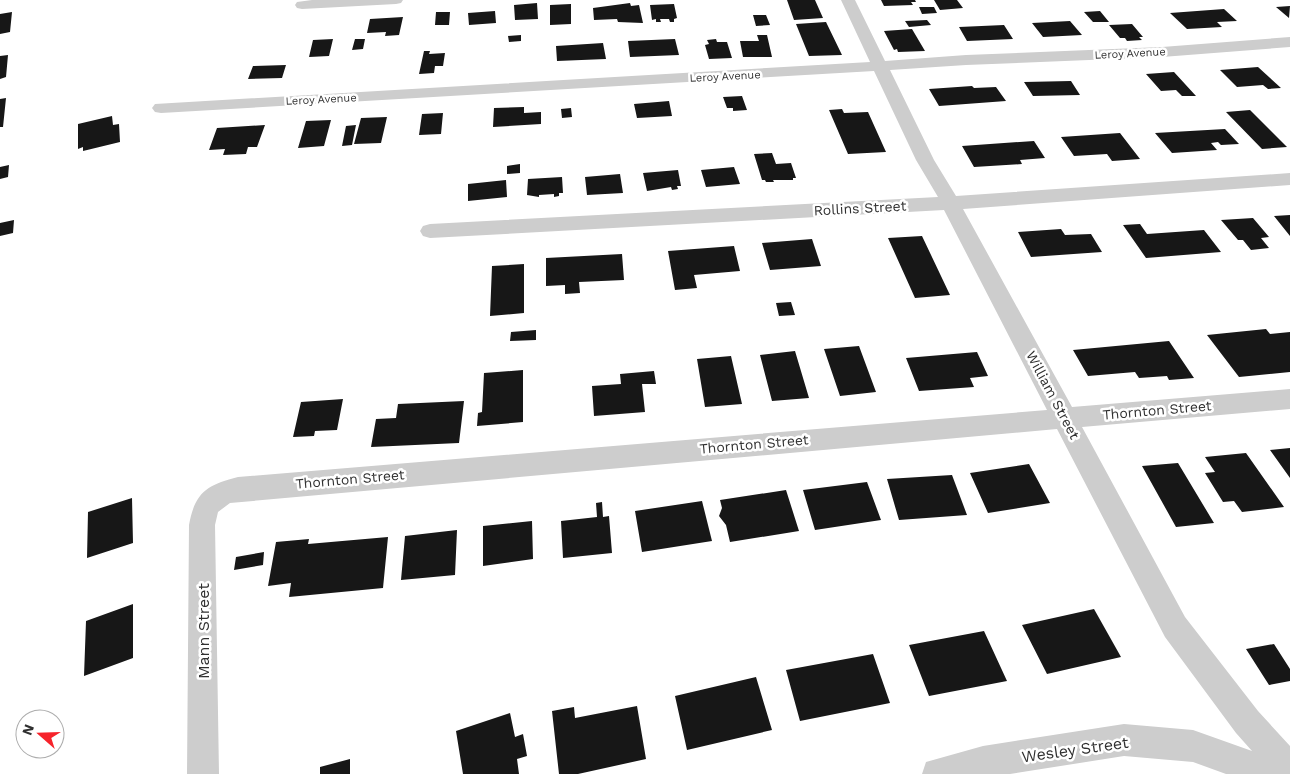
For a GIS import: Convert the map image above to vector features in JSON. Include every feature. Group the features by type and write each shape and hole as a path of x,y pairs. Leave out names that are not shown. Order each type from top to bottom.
{"street":[{"path":"302,5 396,0"},
{"name":"William Street","path":"848,0 926,160 1066,418 1175,627 1246,722 1290,770"},
{"name":"Leroy Avenue","path":"161,108 975,59 1162,52 1290,42"},
{"name":"Rollins Street","path":"430,231 950,203 1290,179"},
{"name":"Thornton Street","path":"218,494 238,489 1290,399"},
{"name":"Mann Street","path":"204,774 202,525 204,509 218,494"},
{"name":"Wesley Street","path":"938,774 983,762 1124,740 1193,746 1270,774"}],"building":[{"path":"787,0 815,0 823,18 794,20"},
{"path":"881,0 915,0 916,2 911,2 913,5 884,6"},
{"path":"934,0 957,0 963,8 940,10"},
{"path":"537,3 538,19 515,20 514,5"},
{"path":"630,3 631,6 639,5 643,23 618,22 617,19 594,20 593,8"},
{"path":"571,4 571,24 550,25 550,5"},
{"path":"674,4 677,18 674,19 674,22 670,22 669,19 660,19 661,22 656,22 656,19 652,20 650,5"},
{"path":"1290,6 1289,18 1276,7"},
{"path":"919,7 934,7 937,13 922,14"},
{"path":"1224,9 1237,21 1217,22 1222,27 1187,29 1170,13"},
{"path":"495,11 496,23 469,25 468,13"},
{"path":"1100,11 1109,22 1093,22 1084,12"},
{"path":"12,12 10,32 0,34 0,14"},
{"path":"436,12 450,12 449,25 435,25"},
{"path":"753,15 766,15 770,25 756,26"},
{"path":"403,17 399,35 385,36 386,32 367,33 370,19"},
{"path":"927,20 931,25 909,27 905,21"},
{"path":"1070,21 1082,35 1043,37 1032,23"},
{"path":"826,22 842,55 809,56 796,24"},
{"path":"1132,24 1143,37 1139,37 1142,40 1127,41 1125,38 1120,38 1109,25"},
{"path":"1004,25 1013,39 967,41 959,27"},
{"path":"912,29 925,51 898,52 897,49 894,50 884,31"},
{"path":"521,35 521,41 509,42 508,36"},
{"path":"757,35 767,35 772,57 743,57 740,41 759,41"},
{"path":"333,39 329,56 309,57 313,40"},
{"path":"355,39 365,39 363,49 352,50"},
{"path":"675,39 679,55 630,57 628,41"},
{"path":"716,39 717,42 727,42 732,58 709,59 705,45 709,44 707,40"},
{"path":"603,43 606,59 557,61 556,46"},
{"path":"424,51 430,51 429,54 445,53 443,66 435,66 434,73 419,74"},
{"path":"8,55 6,77 0,79 0,56"},
{"path":"286,65 282,78 248,79 253,66"},
{"path":"1258,67 1281,88 1268,89 1263,85 1237,87 1220,70"},
{"path":"1174,72 1196,96 1182,96 1176,90 1161,91 1146,74"},
{"path":"1071,81 1080,95 1033,96 1024,82"},
{"path":"972,86 974,88 996,87 1006,101 939,106 929,89"},
{"path":"742,96 747,110 733,111 733,108 727,108 723,97"},
{"path":"6,98 3,127 0,127 0,99"},
{"path":"669,101 672,116 637,118 634,104"},
{"path":"524,107 524,113 541,112 541,124 493,127 494,108"},
{"path":"571,108 572,117 562,118 561,109"},
{"path":"842,109 844,113 868,112 886,152 848,154 829,110"},
{"path":"1250,110 1287,147 1262,149 1226,112"},
{"path":"443,113 441,134 419,135 422,114"},
{"path":"112,116 113,125 119,124 120,142 83,151 83,147 78,149 78,124"},
{"path":"387,117 381,143 354,144 361,118"},
{"path":"331,120 324,146 298,148 306,121"},
{"path":"265,125 257,147 248,147 246,154 223,155 225,149 209,150 217,128"},
{"path":"356,125 352,145 342,146 346,126"},
{"path":"1225,129 1239,144 1221,145 1218,142 1211,143 1217,150 1172,153 1155,133"},
{"path":"1120,133 1140,159 1112,161 1107,154 1074,156 1061,137"},
{"path":"1034,141 1045,158 1020,160 1022,164 974,167 962,146"},
{"path":"772,153 776,164 791,163 796,178 793,178 793,180 773,180 774,182 762,180 754,154"},
{"path":"520,164 520,173 507,174 507,166"},
{"path":"9,165 8,177 0,179 0,167"},
{"path":"734,167 740,184 706,187 701,170"},
{"path":"678,170 681,186 677,186 678,189 672,190 671,187 647,191 643,173"},
{"path":"620,174 623,193 587,195 585,177"},
{"path":"562,177 563,193 559,193 559,196 554,197 554,194 539,195 539,197 527,195 528,179"},
{"path":"506,180 507,197 468,201 468,184"},
{"path":"1290,215 1290,236 1274,216"},
{"path":"1253,218 1269,237 1261,238 1269,248 1251,250 1243,240 1238,240 1221,220"},
{"path":"14,220 13,233 0,236 0,223"},
{"path":"1140,224 1147,234 1204,230 1221,252 1146,258 1123,225"},
{"path":"1061,229 1065,235 1091,234 1102,252 1031,257 1018,232"},
{"path":"922,236 950,295 915,298 888,238"},
{"path":"812,239 821,266 770,270 762,243"},
{"path":"734,246 740,271 694,275 697,288 675,290 668,251"},
{"path":"622,254 624,280 579,282 580,293 565,294 565,285 546,286 546,258"},
{"path":"524,264 524,313 490,316 492,266"},
{"path":"791,302 795,315 779,316 776,303"},
{"path":"1266,329 1270,334 1290,332 1290,372 1239,377 1207,335"},
{"path":"536,330 536,340 510,341 511,332"},
{"path":"1169,341 1194,378 1169,380 1167,376 1139,378 1135,372 1088,376 1073,350"},
{"path":"859,346 876,392 840,396 824,349"},
{"path":"795,351 809,398 772,401 760,355"},
{"path":"977,352 988,376 970,378 974,387 919,391 906,358"},
{"path":"731,356 742,404 705,407 697,359"},
{"path":"523,370 523,422 477,426 478,413 482,412 484,373"},
{"path":"654,371 656,384 642,384 645,412 594,416 592,386 621,384 620,374"},
{"path":"343,399 337,430 315,431 314,436 293,437 301,402"},
{"path":"464,401 459,443 371,447 376,419 396,418 398,404"},
{"path":"1290,448 1290,478 1270,450"},
{"path":"1246,453 1284,507 1242,512 1234,501 1223,502 1205,473 1215,472 1205,457"},
{"path":"1178,463 1214,523 1176,527 1142,466"},
{"path":"1029,464 1050,503 988,513 970,473"},
{"path":"952,475 967,515 899,520 887,479"},
{"path":"867,482 881,520 815,530 803,490"},
{"path":"786,490 799,531 730,542 726,525 719,516 722,508 720,500"},
{"path":"132,498 133,543 87,558 88,512"},
{"path":"702,501 712,541 642,552 635,511"},
{"path":"602,502 603,517 609,516 612,553 563,558 561,521 597,517 596,503"},
{"path":"532,521 533,559 483,566 483,526"},
{"path":"457,530 455,575 401,580 405,536"},
{"path":"388,537 383,588 289,597 291,583 268,586 276,542 309,539 308,544"},
{"path":"264,552 263,565 234,570 236,557"},
{"path":"133,604 133,658 84,676 86,621"},
{"path":"1094,609 1121,657 1047,674 1022,625"},
{"path":"984,631 1007,681 929,696 909,645"},
{"path":"1274,644 1290,669 1290,681 1269,685 1246,649"},
{"path":"873,654 890,703 800,721 786,670"},
{"path":"756,677 772,730 687,750 675,696"},
{"path":"637,706 646,759 578,774 559,774 552,711 574,707 575,718"},
{"path":"510,713 515,737 523,734 527,756 517,759 519,774 463,774 456,731"},
{"path":"350,759 350,774 320,774 320,767"}]}
